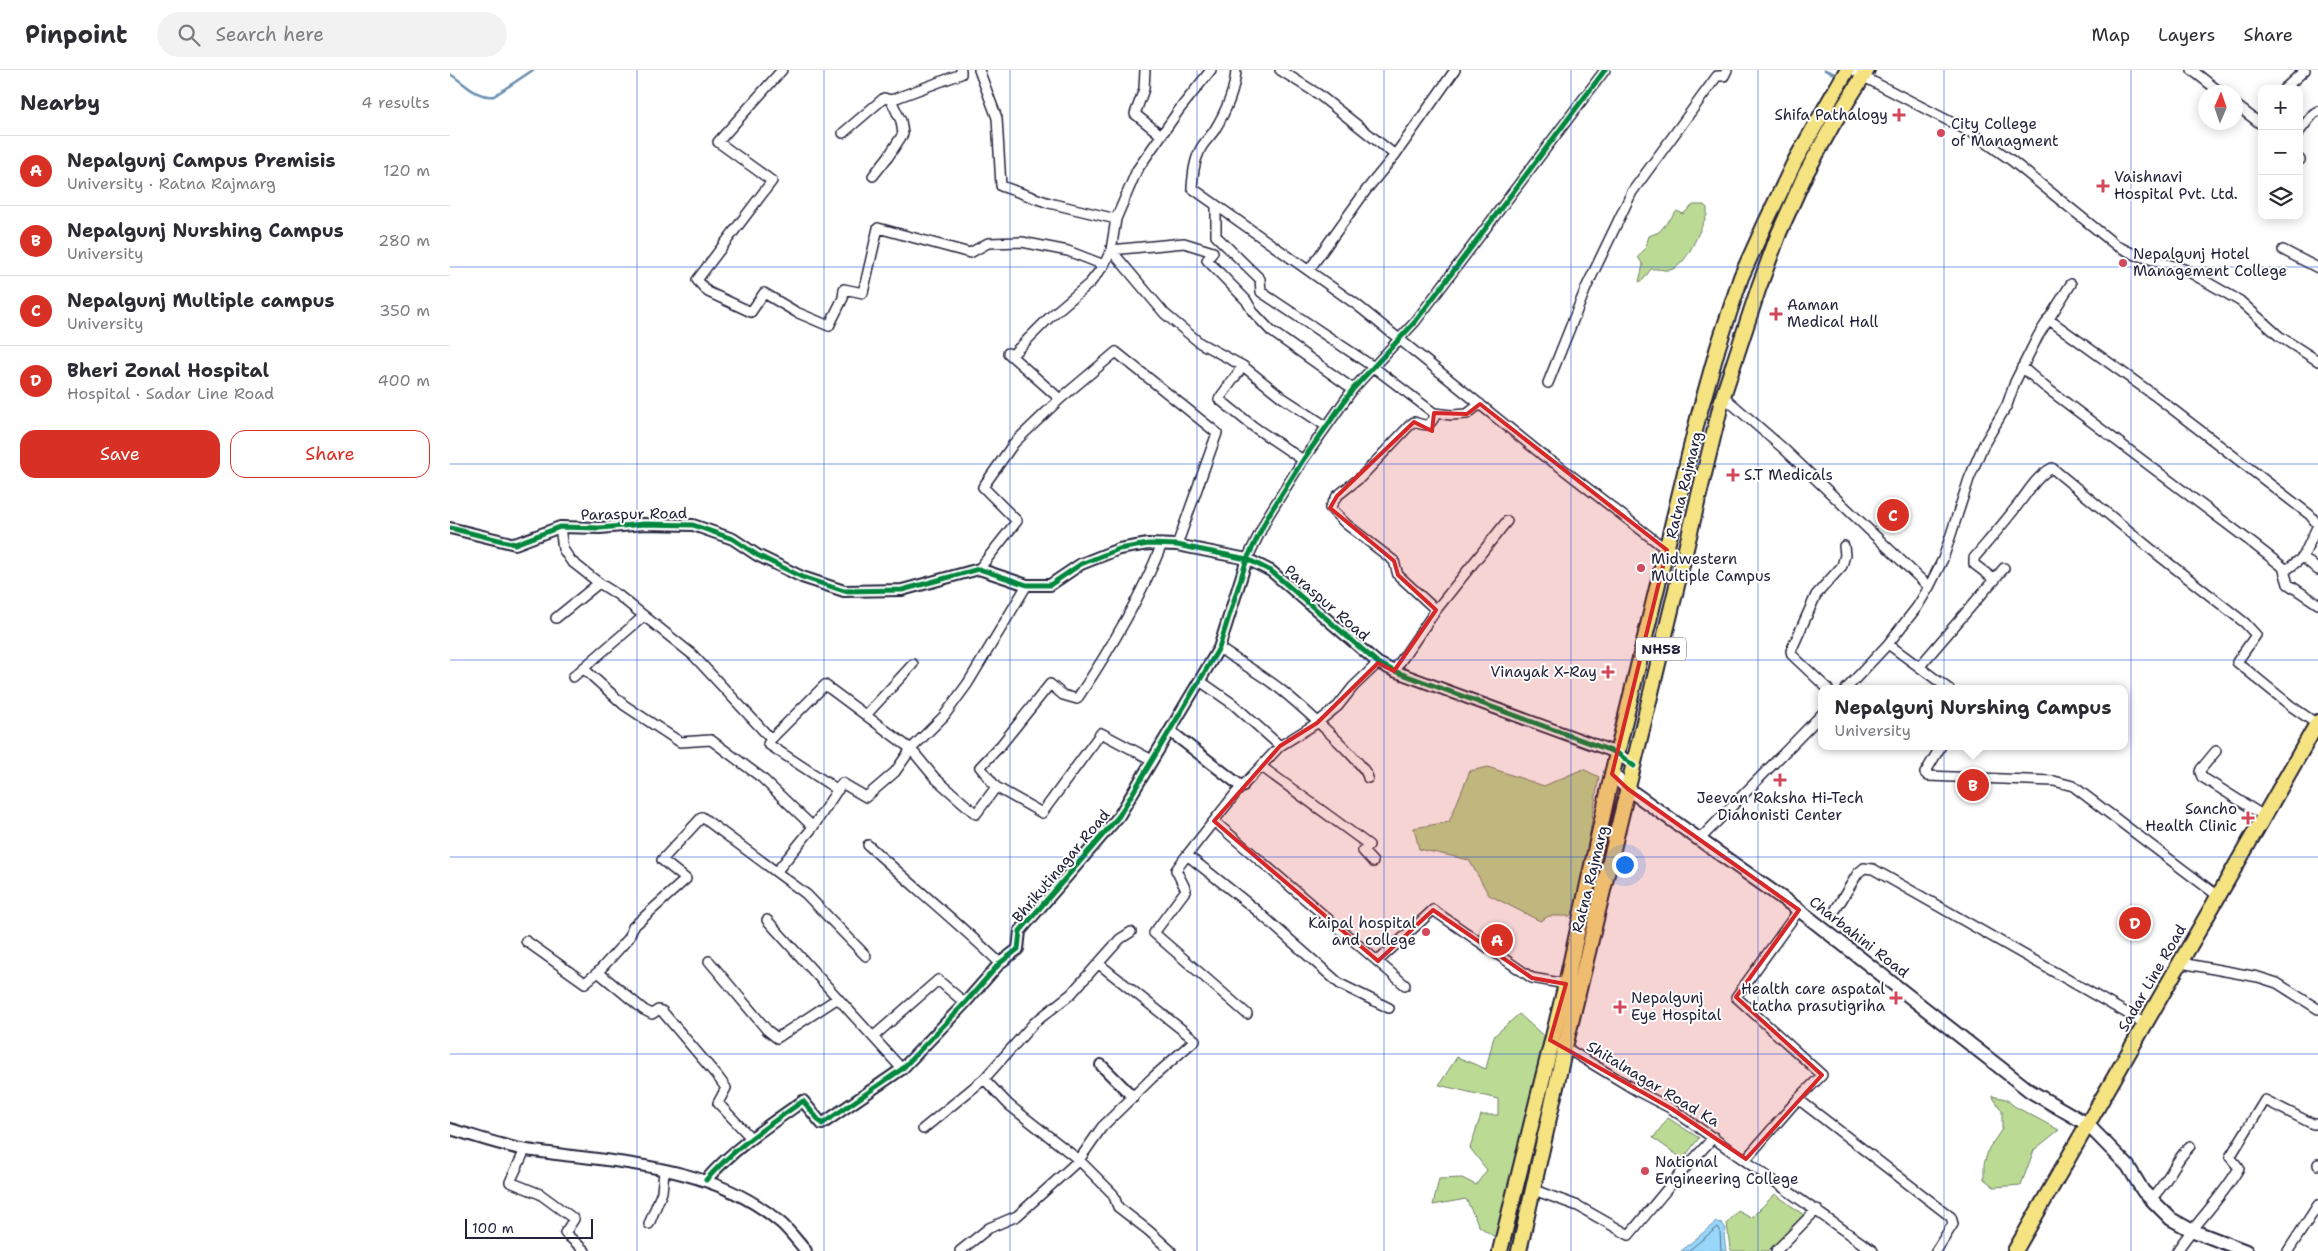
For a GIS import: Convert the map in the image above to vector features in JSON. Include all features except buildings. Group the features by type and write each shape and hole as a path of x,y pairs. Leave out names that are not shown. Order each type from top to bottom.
{"main road":[{"name":"Ratna Rajmarg","path":"1500,1251 1550,1040 1566,984 1612,774 1698,418 1741,277 1794,161 1847,70"},
{"name":"Ratna Rajmarg","path":"1519,1251 1566,1047 1723,396 1758,287 1779,233 1810,167 1861,72"},
{"name":"Sadar Line Road","path":"2015,1251 2144,1023 2318,723"},
{"name":"Charbahini Road","path":"1612,774 1628,790 1799,910 2022,1085 2087,1124 2128,1166 2143,1191 2171,1218 2191,1230 2246,1251"}],"street":[{"path":"782,70 718,142 772,181 697,280 708,292 751,312 764,293 796,312 829,326 843,298 844,289 863,293 878,228 970,253 988,243 1022,242 1068,252 1104,265"},
{"path":"843,133 884,98 891,100 961,74 961,70"},
{"path":"978,70 997,118 1001,186 1049,203 1116,219"},
{"path":"1145,70 1144,89 1135,114 1161,135"},
{"path":"1060,399 1009,354 1090,283 1104,265 1110,250 1116,219 1137,170 1179,110 1211,70"},
{"path":"1236,70 1236,83 1230,100 1214,131 1200,150 1194,169 1192,188 1357,305 1545,457 1667,550"},
{"path":"1280,70 1318,94 1395,155"},
{"path":"1309,270 1367,189 1395,155 1455,70"},
{"path":"1247,559 1268,516 1303,460 1353,389 1372,366 1415,322 1605,70"},
{"path":"1548,383 1590,279 1632,192 1679,130 1716,76 1724,76 1727,70"},
{"path":"2192,70 2211,85"},
{"path":"2288,85 2305,70"},
{"path":"1861,72 1974,134 2012,160 2107,239 2136,255 2184,269 2240,301 2279,336 2318,361"},
{"path":"872,176 888,158 903,134 901,121 891,100"},
{"path":"2243,110 2258,121"},
{"path":"2301,130 2313,114 2318,111"},
{"path":"1216,205 1216,236 1260,279 1261,292 1372,366 1434,412 1451,415 1467,414 1480,404"},
{"path":"1110,250 1184,243 1214,252 1207,260 1246,300 1253,312 1271,331 1353,389"},
{"path":"1110,250 1165,314 1200,343 1243,366 1283,398 1326,426"},
{"path":"2283,250 2318,268"},
{"path":"1850,685 1888,644 1917,608 1929,587 1943,559 1969,479 1983,446 2007,405 2022,367 2048,319 2071,284"},
{"path":"2048,319 2154,396 2310,515 2318,525 2303,557 2285,571"},
{"path":"979,570 1017,521 983,487 1014,443 1060,399 1116,352 1217,433 1177,545"},
{"path":"1243,366 1219,399 1254,427 1303,460"},
{"path":"2022,367 2044,386 2283,567 2288,584 2318,604"},
{"path":"1723,396 1784,450 1929,587"},
{"path":"1434,412 1434,418 1428,425 1424,426 1414,422 1409,426 1361,477 1337,496 1330,508 1346,524 1394,561 1398,575 1436,610"},
{"path":"1995,580 1974,564 1974,558 2029,488 2044,472 2052,468 2156,554 2245,623 2256,635 2238,662 2291,706 2318,723"},
{"path":"1394,671 1436,610 1507,521"},
{"name":"Paraspur Road","path":"452,532 515,544 560,527 600,528 644,524 693,524 734,539 757,554 802,577 844,591 902,590 979,570 1027,585 1050,585 1081,564 1119,549 1162,544 1177,545 1247,559 1271,571 1378,663 1394,671 1617,753 1634,766"},
{"path":"560,527 563,549 571,561 618,595 693,655 771,739"},
{"path":"1152,760 1100,733 1042,813 996,786 980,767 1001,745 1050,684 1063,695 1077,699 1099,666 1142,590 1162,544"},
{"path":"1824,685 1791,652 1805,615 1816,595 1842,566 1845,555 1844,546"},
{"path":"2303,557 2318,570"},
{"name":"Bhrikutinagar Road","path":"706,1180 722,1161 803,1101 822,1124 902,1069 1000,963 1018,949 1020,931 1119,816 1200,681 1219,648 1247,559"},
{"path":"1920,666 2004,568"},
{"path":"556,618 599,583"},
{"path":"777,871 813,827 842,782 866,797 894,772 911,749 944,716 968,683 1027,585"},
{"path":"573,676 644,616"},
{"path":"1888,644 1944,685"},
{"path":"1219,648 1280,689 1356,758 1368,772 1368,778"},
{"path":"1247,1014 1154,933 1186,890 1176,870 1242,787 1280,746 1317,723 1338,706 1353,687 1378,663"},
{"path":"866,714 913,664"},
{"path":"582,668 624,705 680,742 711,740 762,778 813,827"},
{"path":"1200,681 1233,704 1280,746"},
{"path":"838,790 768,744 825,685 911,749 935,778 976,814 996,786"},
{"path":"1700,840 1818,718"},
{"path":"1170,731 1242,787"},
{"path":"1939,750 1925,773 1928,776 2054,781 2072,786 2218,896"},
{"path":"2216,751 2201,769 2202,777 2264,816"},
{"path":"1262,767 1369,845 1363,851 1373,862"},
{"path":"526,941 585,983 598,972 628,938 633,927 686,879 662,860 702,817 806,894 866,956"},
{"path":"1214,821 1405,984"},
{"path":"868,845 942,912 962,926 1000,963"},
{"path":"1187,854 1255,909 1340,984 1389,1008"},
{"path":"1836,909 1858,873 1864,868 1873,869 2144,1023"},
{"path":"1378,961 1433,910 1532,978 1566,984"},
{"path":"1746,1159 1822,1074 1736,997 1799,910"},
{"path":"767,920 902,1069"},
{"path":"923,1129 984,1079 1034,1024 1072,994 1120,938 1131,932"},
{"path":"709,961 767,1030 777,1038 838,998"},
{"path":"2180,963 2258,977 2277,983 2318,1009"},
{"path":"960,1251 989,1228 1017,1216 1079,1160 1102,1128 1195,1040 1099,964"},
{"path":"598,972 644,1010 652,1014 658,1010 662,1011 726,1088 718,1103 751,1138"},
{"path":"874,1036 938,980 965,1003"},
{"name":"Shitalnagar Road Ka","path":"1550,1040 1566,1047 1639,1092 1672,1109 1746,1159 1873,1251"},
{"path":"1101,1065 1133,1097"},
{"path":"984,1079 1009,1105 1079,1160 1113,1194 1118,1208 1149,1231 1170,1251"},
{"path":"1798,1099 1951,1217 1953,1224 1936,1251"},
{"path":"2177,1251 2191,1230 2231,1182 2239,1168 2230,1157 2266,1100 2313,1124 2318,1124"},
{"path":"450,1129 524,1150 624,1163 706,1180 753,1204 781,1223 806,1251"},
{"path":"1534,1190 1578,1206 1629,1235 1678,1176 1714,1137"},
{"path":"2151,1199 2160,1190 2180,1158 2190,1146"},
{"path":"524,1150 510,1182 540,1194 574,1219 565,1233 584,1251"},
{"path":"649,1224 662,1192 664,1171"},
{"path":"2288,1251 2318,1205"},
{"path":"1776,1251 1816,1209"}],"highlighted area":[{"path":"1480,404 1667,550 1612,774 1628,789 1799,910 1736,997 1822,1075 1746,1159 1672,1109 1550,1040 1566,984 1532,978 1433,910 1378,961 1214,821 1280,746 1317,723 1378,663 1394,671 1436,610 1398,575 1394,561 1330,508 1337,496 1414,422 1432,431 1434,413 1467,414"}],"green space":[{"path":"1693,205 1704,205 1707,208 1707,215 1688,255 1676,267 1670,270 1651,269 1643,280 1639,282 1643,265 1638,257 1645,249 1649,236 1659,232 1677,211 1683,214"},
{"path":"1488,767 1544,786 1583,769 1599,777 1578,905 1570,916 1549,916 1540,921 1489,895 1469,860 1419,849 1414,828 1449,822 1470,771"},
{"path":"1519,1014 1547,1039 1496,1238 1479,1226 1466,1199 1433,1205 1439,1179 1462,1178 1476,1185 1487,1170 1470,1148 1481,1115 1498,1115 1498,1099 1439,1085 1457,1057 1486,1069 1494,1036"},
{"path":"1992,1096 2006,1099 2014,1106 2059,1130 2034,1150 2021,1185 1994,1187 1984,1179 1984,1164 1989,1148 2002,1129 2002,1111"},
{"path":"1668,1118 1699,1138 1683,1159 1653,1138"},
{"path":"1775,1194 1804,1215 1768,1251 1733,1251 1730,1249 1727,1223 1738,1211 1751,1218"}],"water":[{"path":"1716,1222 1722,1223 1726,1229 1724,1236 1726,1251 1681,1251"}],"waterway":[{"path":"450,74 476,93 494,96 533,70"},
{"path":"1825,70 1839,76"}],"cycle path":[{"path":"706,1180 740,1147 803,1101 822,1124 902,1069 1000,963 1018,949 1020,931 1119,816 1219,648 1247,559 1268,516 1303,460 1353,389 1415,322 1605,70"},
{"path":"450,528 515,544 560,527 600,528 644,524 693,525 733,539 757,555 802,577 844,591 902,590 979,569 1027,585 1050,585 1081,564 1119,549 1148,544 1177,545 1247,559 1271,571 1378,663 1394,671 1617,753 1634,766"}],"place":[{"name":"Shifa Pathalogy","path":"1899,115"},
{"name":"City College of Managment","path":"1941,133"},
{"name":"Vaishnavi Hospital Pvt. Ltd.","path":"2103,186"},
{"name":"Nepalgunj Hotel Management College","path":"2123,263"},
{"name":"Aaman Medical Hall","path":"1776,314"},
{"name":"S.T Medicals","path":"1733,475"},
{"name":"Nepalgunj Multiple campus","path":"1893,515"},
{"name":"Midwestern Multiple Campus","path":"1641,568"},
{"name":"Vinayak X-Ray","path":"1608,672"},
{"name":"Jeevan Raksha Hi-Tech Diahonisti Center","path":"1780,780"},
{"name":"Nepalgunj Nurshing Campus","path":"1973,785"},
{"name":"Sancho Health Clinic","path":"2248,818"},
{"name":"Bheri Zonal Hospital","path":"2135,923"},
{"name":"Kaipal hospital and college","path":"1426,932"},
{"name":"Nepalgunj Campus Premisis","path":"1497,940"},
{"name":"Health care aspatal tatha prasutigriha","path":"1896,998"},
{"name":"Nepalgunj Eye Hospital","path":"1620,1007"},
{"name":"National Engineering College","path":"1645,1171"}]}
